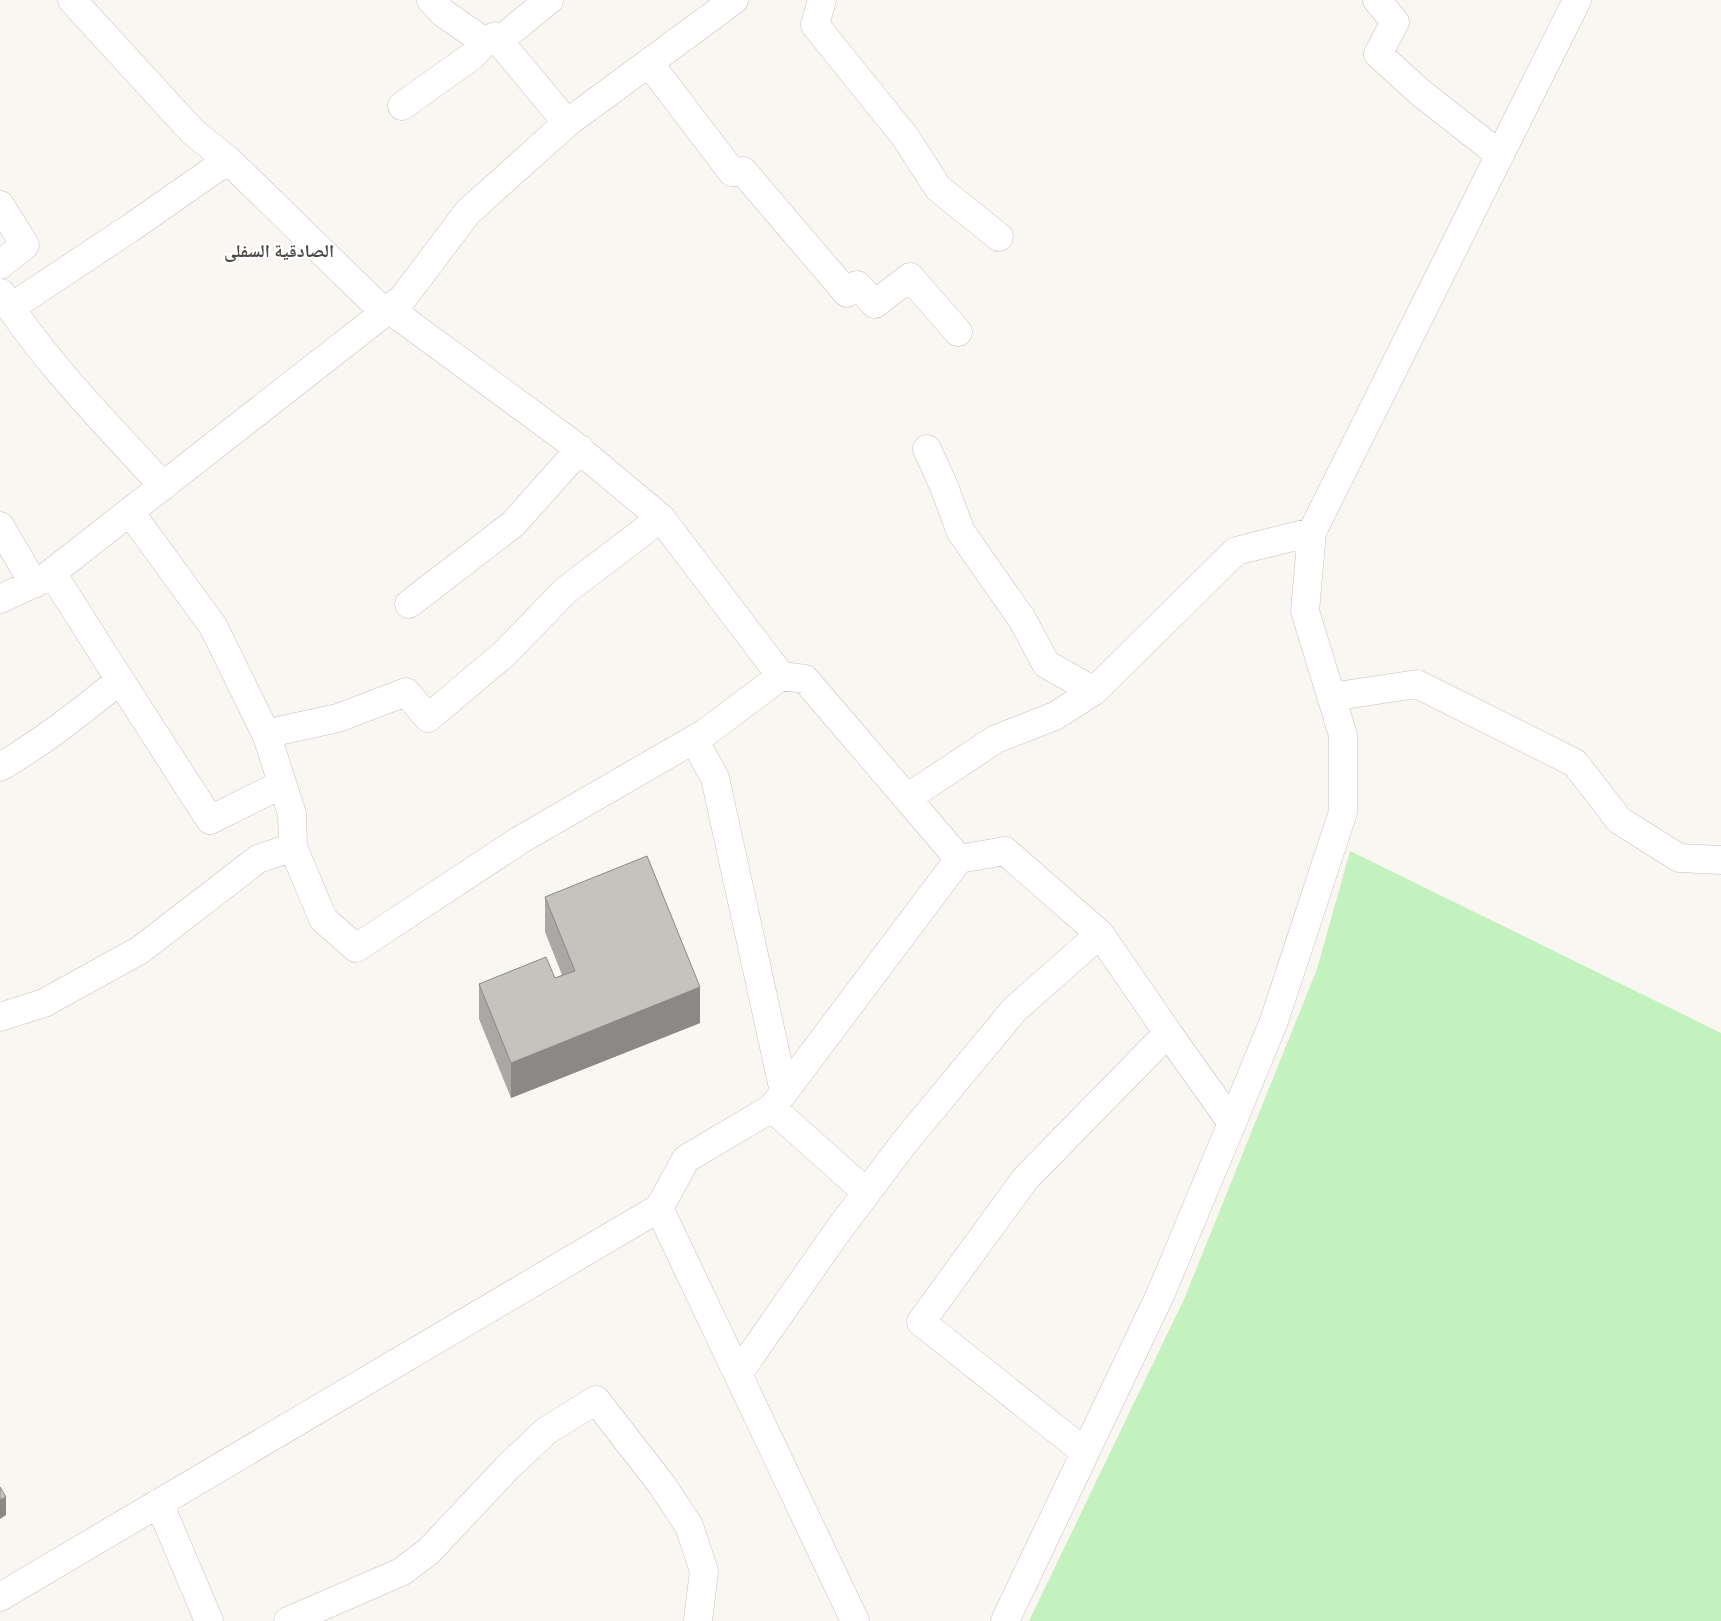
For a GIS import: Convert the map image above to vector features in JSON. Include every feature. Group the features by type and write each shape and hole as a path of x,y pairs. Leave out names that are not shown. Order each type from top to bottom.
{"street":[{"path":"72,0 193,132 228,160 387,311 580,449 661,518 781,676"},
{"path":"431,0 443,13 492,42 567,123"},
{"path":"402,106 549,0"},
{"path":"0,599 43,578 403,298 468,212 567,123 734,0"},
{"path":"822,0 815,24 906,138 938,188 999,237"},
{"path":"1377,0 1395,22 1378,54 1421,93 1500,155"},
{"path":"1005,1621 1160,1293 1232,1123 1274,1021 1343,812 1343,735 1305,611 1312,532 1577,0"},
{"path":"649,63 732,172 743,171 847,293 858,285 875,304 910,277 958,332"},
{"path":"163,486 78,393 5,300 129,229 228,160"},
{"path":"0,205 25,245 0,264"},
{"path":"409,604 513,524 580,449"},
{"path":"927,449 944,484 961,532 1022,619 1046,664 1094,691"},
{"path":"130,512 213,626 267,736 292,814 293,847 323,919 356,948 520,840 694,740 781,676 805,679 960,859"},
{"path":"267,736 278,731 338,718 406,692 428,718 504,654 565,591 661,518"},
{"path":"0,526 43,578 120,680 210,820 282,784"},
{"path":"907,798 996,739 1055,716 1094,691 1236,552 1312,532"},
{"path":"0,768 26,752 120,680"},
{"path":"1331,697 1417,684 1575,763 1619,820 1679,858 1721,860"},
{"path":"694,740 715,778 778,1100 867,1193"},
{"path":"0,1017 44,1003 140,950 258,859 293,847"},
{"path":"0,1597 659,1208 686,1159 778,1100 960,859 1006,851 1100,934 1232,1123"},
{"path":"738,1374 838,1232 904,1143 1014,1010 1100,934"},
{"path":"1085,1452 921,1322 1025,1179 1168,1033"},
{"path":"659,1208 855,1621"},
{"path":"288,1621 401,1572 428,1552 507,1468 546,1431 596,1400 662,1485 689,1526 704,1571 698,1621"},
{"path":"159,1503 209,1621"}],"green space":[{"path":"1350,851 1721,1033 1721,1621 1029,1621 1185,1297 1317,969"}],"building":[{"path":"647,856 700,987 511,1063 479,984 546,957 555,978 575,971 545,897"},
{"path":"0,1487 6,1497 0,1500"}],"district":[{"name":"الصادقية السفلى","path":"279,251"}]}
